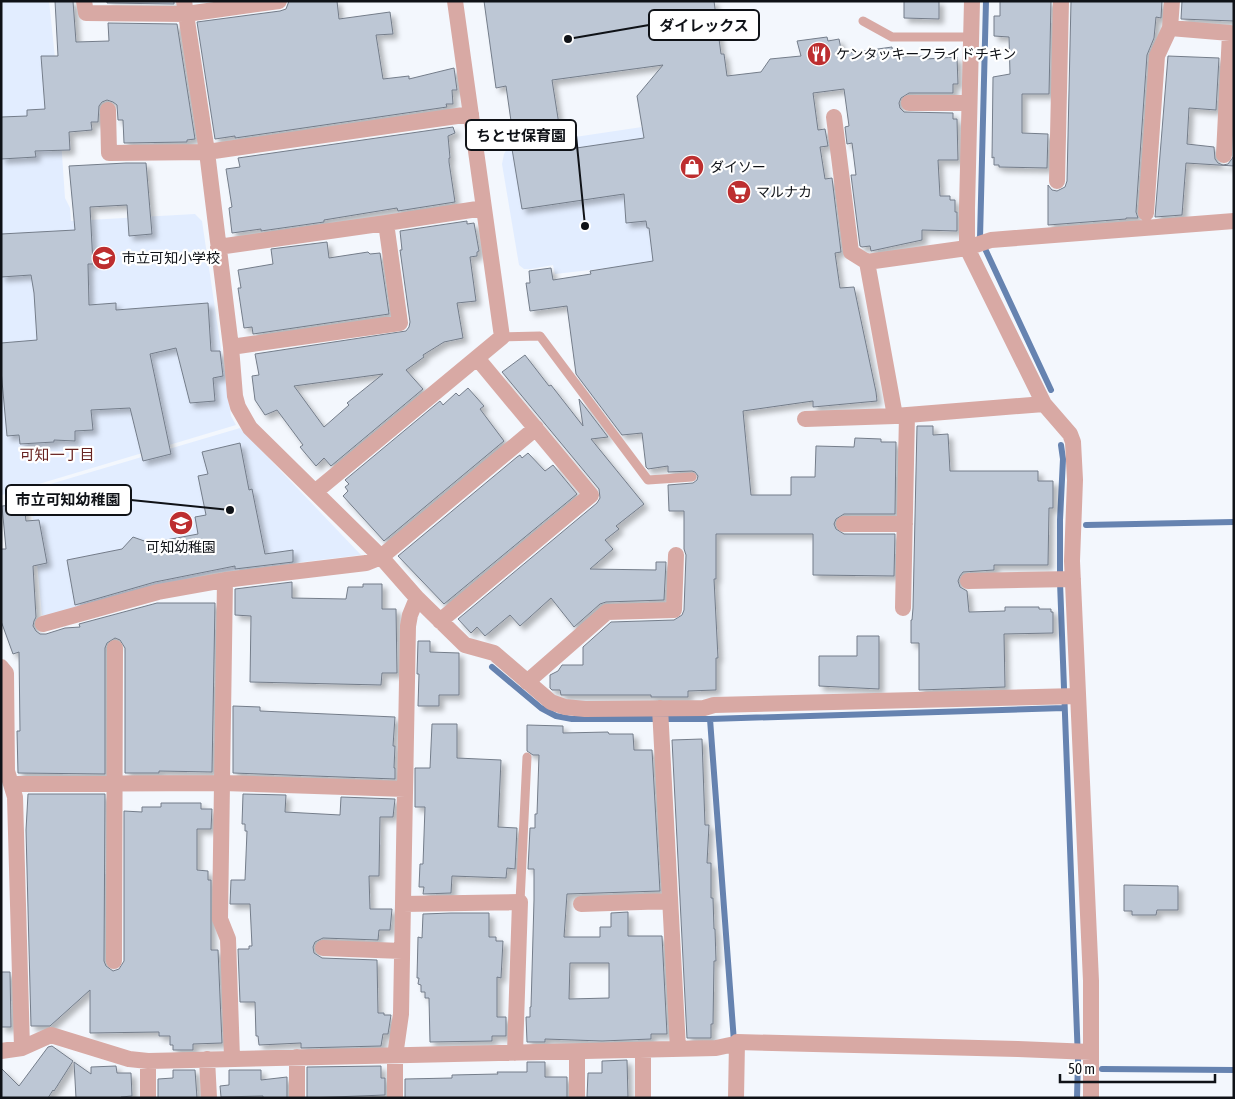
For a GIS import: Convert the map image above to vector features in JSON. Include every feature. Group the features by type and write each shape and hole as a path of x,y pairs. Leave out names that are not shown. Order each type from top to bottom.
{"street":[{"path":"84,1 86,12 279,1"},
{"path":"315,492 502,337 455,1"},
{"path":"972,1 969,102 979,244 1044,404 1070,434 1073,442 1074,480 1064,579 1068,696 1090,972 1082,1052 1091,1098"},
{"path":"1057,180 1061,1"},
{"path":"1146,213 1158,56 1170,28 1172,1"},
{"path":"185,7 207,152 231,347 235,396 243,418 465,645 494,653 551,702 565,707 661,716 1068,696"},
{"path":"1170,28 1230,33 1224,155"},
{"path":"909,103 969,102"},
{"path":"108,110 109,153 207,152 471,114"},
{"path":"834,117 851,252 867,262 979,244 1234,221"},
{"path":"218,247 484,208"},
{"path":"231,347 400,323 386,223"},
{"path":"867,262 901,416 905,524 903,608"},
{"path":"440,621 592,495 477,358"},
{"path":"805,419 901,416 1044,404"},
{"path":"43,624 158,592 225,580 366,563 381,557 536,428"},
{"path":"844,524 905,524"},
{"path":"527,682 607,612 674,610 676,555"},
{"path":"968,581 1064,579"},
{"path":"225,580 220,919 228,939 232,1058"},
{"path":"395,1098 395,1056 401,1014 408,626 417,598"},
{"path":"114,961 115,648"},
{"path":"1,668 6,673 7,771 15,797 22,1048"},
{"path":"661,716 678,1049"},
{"path":"11,784 222,783 405,789"},
{"path":"581,904 670,901"},
{"path":"403,904 520,902 515,1054"},
{"path":"323,948 402,951"},
{"path":"1,1051 22,1048 51,1035 129,1059 148,1061 716,1048 734,1045 737,1042 1082,1052"},
{"path":"734,1045 736,1098"},
{"path":"643,1050 643,1098"},
{"path":"577,1052 577,1098"},
{"path":"297,1057 297,1098"},
{"path":"207,1059 209,1098"},
{"path":"148,1061 148,1098"}],"lane":[{"path":"863,21 892,37 971,37"},
{"path":"502,337 540,336 648,480 692,478"},
{"path":"520,902 526,757"}],"shaded area":[{"name":"市立可知小学校","path":"1,1 49,1 56,67 65,198 70,208 71,221 195,214 202,221 231,416 236,425 2,495"},
{"path":"642,127 653,191 661,262 555,274 553,265 524,269 519,265 502,164 508,147"},
{"name":"可知幼稚園","path":"240,428 361,555 213,573 142,589 46,616 42,615 30,490"}],"building":[{"path":"55,1 73,1 76,42 109,41 108,23 177,24 195,139 187,140 187,142 124,143 123,120 118,120 117,105 107,100 99,106 98,122 91,122 92,130 69,132 70,150 35,151 36,157 1,159 1,117 27,116 27,110 45,109 41,56 58,56"},
{"path":"107,1 174,1 174,4 107,3"},
{"path":"289,1 337,1 339,19 390,12 393,34 376,35 383,79 409,76 409,79 454,68 457,90 452,90 453,104 446,104 447,107 235,138 235,136 215,139 197,22 280,11 286,9"},
{"path":"484,1 714,1 721,54 724,54 727,76 761,72 770,59 801,56 797,41 827,37 828,41 839,39 842,54 892,47 893,57 926,56 926,59 957,57 958,84 953,84 953,93 909,93 901,98 899,103 900,108 904,112 953,113 953,119 957,119 958,160 938,160 940,196 950,196 950,200 955,200 957,231 922,230 922,240 871,251 870,246 860,246 851,175 856,175 852,143 847,144 845,127 849,126 844,89 813,93 818,130 825,129 828,146 820,147 825,179 832,178 841,252 835,253 840,288 854,287 877,401 813,407 813,401 743,411 751,495 791,495 791,477 815,477 816,446 854,447 855,438 881,439 881,442 896,442 895,514 844,514 836,519 834,524 836,529 844,534 895,534 894,576 813,575 813,534 716,534 716,579 714,579 718,658 716,658 716,690 688,691 688,697 651,697 651,695 561,695 560,690 552,690 550,688 550,675 558,671 562,665 583,665 583,647 611,622 674,620 682,615 684,610 686,555 684,549 684,511 669,511 668,485 693,483 697,480 698,476 692,471 668,472 668,466 648,469 646,467 642,433 622,435 576,374 567,306 530,311 526,283 530,283 529,271 551,268 553,280 591,274 590,271 653,261 649,228 647,228 646,221 626,223 624,194 522,209 512,149 515,149 506,86 496,88","holes":["663,65 637,96 644,138 563,150 552,80"]},
{"path":"904,1 939,1 939,19 904,18"},
{"path":"1000,1 1051,1 1049,94 1022,94 1022,133 1048,134 1047,168 999,167 999,165 994,165 994,157 992,158 993,77 1010,74 1009,37 994,36 994,16 1000,16"},
{"path":"1071,1 1162,1 1161,18 1156,17 1154,38 1147,55 1136,212 1138,218 1048,225 1048,185 1052,190 1057,191 1065,187 1067,181"},
{"path":"1182,1 1234,1 1234,21 1181,19"},
{"path":"1168,56 1219,58 1216,110 1189,108 1187,144 1214,147 1215,159 1223,165 1228,164 1234,156 1234,166 1186,163 1182,215 1155,217"},
{"path":"453,127 455,133 448,136 449,162 455,202 398,211 397,208 324,220 324,222 232,233 229,208 232,207 226,169 240,167 238,158"},
{"path":"146,163 152,234 129,236 127,205 90,207 93,264 88,264 89,305 116,303 116,310 208,303 211,351 220,351 223,376 213,378 215,401 190,403 176,348 150,354 171,454 143,461 130,408 91,410 93,430 75,431 75,441 54,440 54,442 20,444 19,435 7,436 1,370 1,343 37,340 34,293 31,275 1,277 1,234 75,230 69,166"},
{"path":"467,221 467,224 474,223 479,251 477,256 470,257 476,301 457,303 463,338 444,342 423,355 424,357 406,370 423,389 331,466 324,458 316,466 300,447 303,445 277,410 265,415 255,400 252,376 259,375 255,354 406,331 410,322 400,250 402,250 400,231","holes":["383,374 347,403 349,405 324,427 294,386"]},
{"path":"327,242 329,258 368,252 370,254 380,253 389,314 253,334 252,327 244,328 238,288 241,288 238,270 273,264 271,249"},
{"path":"525,355 583,426 579,399 608,437 591,439 644,504 616,526 619,529 605,540 613,549 590,569 656,570 656,562 666,562 664,600 606,602 600,604 574,627 551,598 520,626 510,615 485,636 477,627 471,633 458,619 597,503 600,498 599,489 502,372"},
{"path":"468,388 484,406 480,409 504,441 384,541 343,496 348,491 345,487 349,484 345,480 440,401 443,405 456,393 459,396"},
{"path":"917,426 933,426 933,435 948,434 950,471 1038,471 1038,481 1053,481 1053,508 1049,508 1048,565 994,565 994,570 963,572 958,581 960,587 967,591 969,612 1005,611 1005,607 1039,607 1039,609 1051,609 1051,612 1053,612 1053,633 1004,634 1005,687 919,690 919,643 911,643"},
{"path":"240,443 249,490 252,489 265,554 293,550 293,562 235,569 235,566 155,582 75,605 67,560 122,549 133,537 150,543 198,534 195,517 206,515 198,476 208,474 202,452"},
{"path":"528,453 545,471 553,465 577,494 444,604 398,556 517,457 520,455 522,458"},
{"path":"24,504 26,521 39,520 47,563 33,566 36,617 33,626 40,634 65,628 80,627 79,624 157,603 215,603 212,772 159,771 159,773 125,773 125,648 120,640 115,638 107,643 105,648 105,774 18,773 17,731 20,731 19,652 13,654 1,621 1,549 6,549 2,506"},
{"path":"292,582 292,598 346,599 348,587 363,587 363,584 382,584 382,609 396,609 397,673 382,673 381,685 250,682 251,616 235,615 235,589"},
{"path":"857,636 879,636 879,689 819,686 819,656 857,656"},
{"path":"418,641 430,641 430,652 459,653 459,695 439,695 439,706 418,706"},
{"path":"233,706 260,707 260,711 395,717 393,746 395,746 395,779 233,773"},
{"path":"432,724 457,724 457,758 501,760 498,827 517,828 515,869 507,868 506,878 452,876 451,893 423,894 424,887 419,887 420,864 423,864 425,807 415,807 415,768 430,768"},
{"path":"527,725 563,726 563,733 608,732 609,734 633,734 634,750 652,750 660,891 567,894 564,937 600,937 600,927 611,927 611,913 628,912 628,936 662,936 667,1034 651,1034 651,1039 602,1041 545,1039 545,1042 527,1042 526,1017 530,1017 531,1007 534,900 534,869 528,869 530,828 535,828 535,814 537,814 539,755 533,755 527,751","holes":["570,963 609,963 609,998 569,999"]},
{"path":"702,739 705,825 709,825 707,863 711,863 711,898 713,898 715,929 716,961 714,961 713,1024 711,1024 711,1038 687,1038 672,740"},
{"path":"28,794 105,794 104,961 106,966 113,971 119,969 124,961 124,811 142,812 142,807 161,807 161,803 201,803 201,809 212,809 211,829 197,829 197,870 208,871 208,880 211,880 211,950 218,950 222,1043 193,1044 193,1050 173,1050 173,1045 170,1045 170,1036 159,1036 159,1032 90,1033 90,990 50,1026 31,1026 26,830"},
{"path":"243,794 286,795 285,812 340,815 341,797 395,799 393,817 380,817 379,876 369,876 370,909 392,909 390,930 379,930 378,940 323,938 315,942 313,947 314,953 322,958 377,960 378,1013 391,1015 388,1034 383,1034 381,1046 301,1048 301,1043 259,1045 258,1036 256,1036 255,1002 240,1002 238,949 249,949 249,946 252,946 250,904 230,904 231,880 245,880 247,831 245,831 245,824 242,824"},
{"path":"1124,885 1178,886 1178,910 1157,910 1156,915 1132,915 1132,911 1124,911"},
{"path":"489,913 489,937 496,937 496,941 503,941 501,978 497,977 497,1017 506,1017 506,1036 492,1036 492,1041 430,1042 429,998 425,998 425,992 421,992 421,985 418,984 419,978 417,978 418,937 422,938 423,914"},
{"path":"1,972 10,972 11,1027 1,1027"},
{"path":"52,1046 73,1061 48,1098 1,1098 1,1068 19,1086 48,1047"},
{"path":"627,1060 628,1097 587,1097 588,1073 602,1073 602,1061"},
{"path":"74,1062 91,1074 91,1067 116,1066 117,1073 131,1073 132,1096 122,1098 76,1098"},
{"path":"527,1062 545,1062 545,1077 567,1077 567,1098 405,1098 405,1079 452,1078 452,1075 498,1074 497,1072 527,1072"},
{"path":"381,1066 381,1078 385,1078 385,1095 307,1098 307,1067"},
{"path":"173,1070 195,1070 197,1098 158,1098 158,1079 173,1078"},
{"path":"229,1070 261,1070 261,1080 287,1077 287,1098 263,1098 263,1096 221,1097 220,1086 229,1085"}],"waterway":[{"path":"986,1 980,238 1051,390"},
{"path":"1061,445 1063,459 1060,520 1060,582 1078,1060 1077,1098"},
{"path":"1086,525 1234,522"},
{"path":"492,667 541,708 556,716 572,719 710,719 1064,708"},
{"path":"710,719 734,1042"},
{"path":"1102,1069 1234,1070"}],"place":[{"name":"ダイレックス","path":"568,39"},
{"name":"ケンタッキーフライドチキン","path":"819,54"},
{"name":"ダイソー","path":"692,167"},
{"name":"マルナカ","path":"739,192"},
{"name":"ちとせ保育園","path":"585,226"},
{"name":"市立可知小学校","path":"104,258"},
{"name":"市立可知幼稚園","path":"230,510"},
{"name":"可知幼稚園","path":"181,523"}],"district":[{"name":"可知一丁目","path":"57,455"}]}
